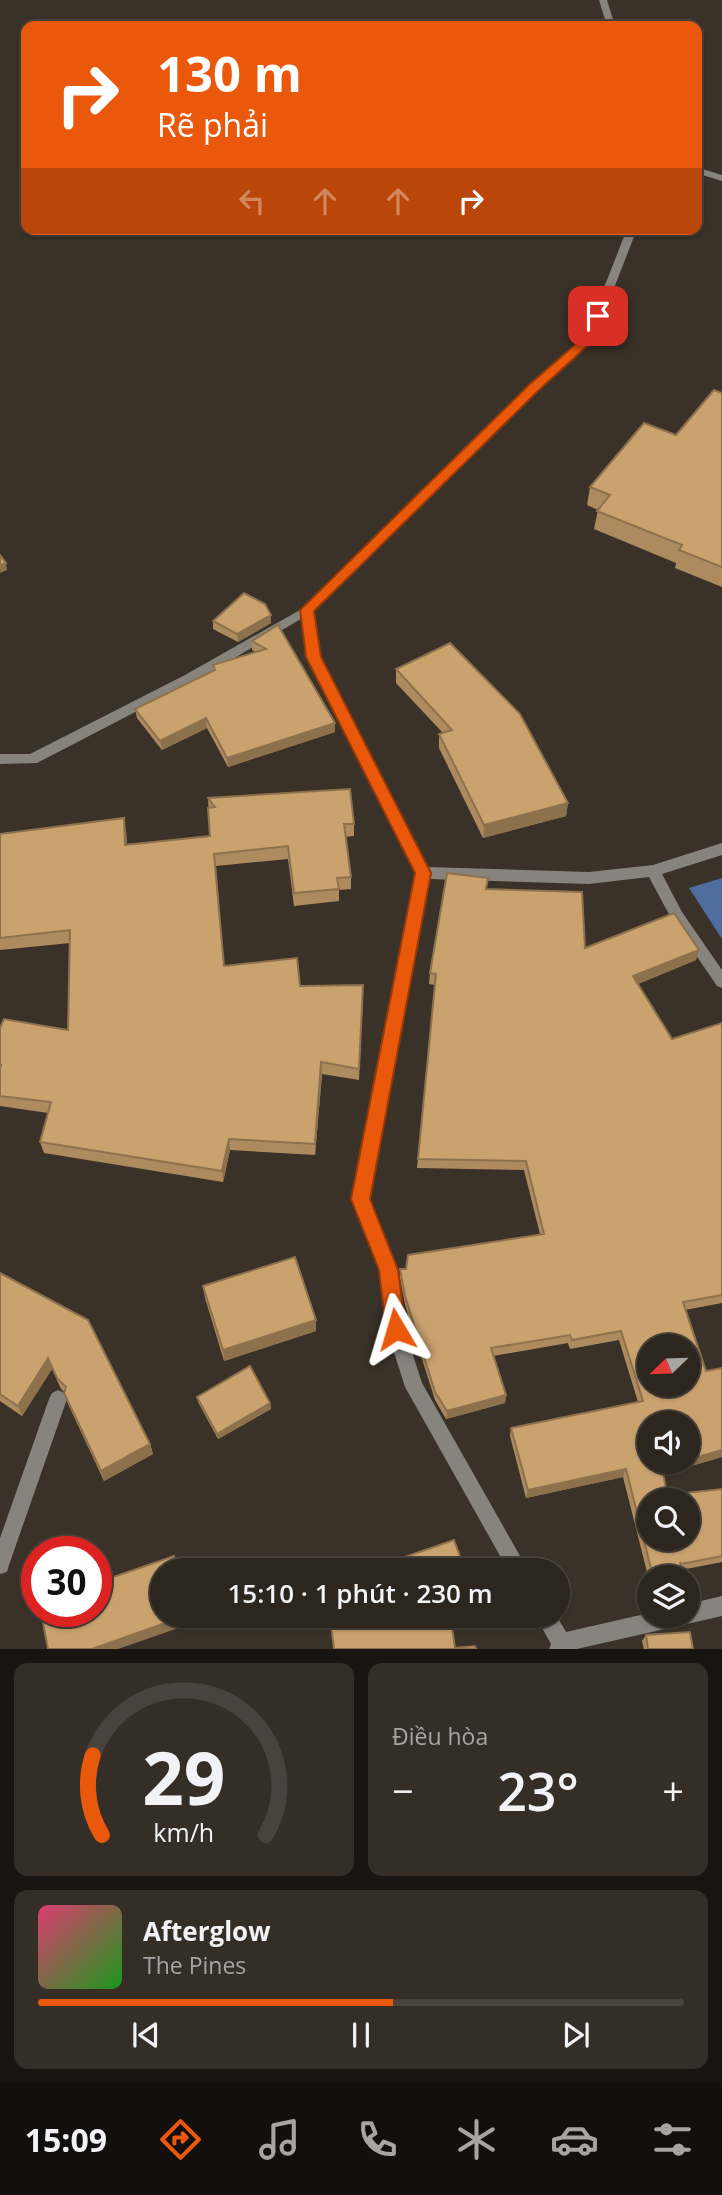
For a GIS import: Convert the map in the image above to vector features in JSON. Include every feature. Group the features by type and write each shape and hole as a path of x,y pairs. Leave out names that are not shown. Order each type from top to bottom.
{"street":[{"path":"603,0 609,21"},
{"path":"702,172 722,178"},
{"path":"0,759 32,759 178,684 307,610 534,387 590,337 630,235"},
{"path":"307,610 314,657 423,873 361,1199 388,1270 396,1329 414,1387 512,1558"},
{"path":"423,873 589,878 653,871 722,849"},
{"path":"653,871 677,916 722,982"},
{"path":"0,1565 58,1399"},
{"path":"700,1611 722,1606"},
{"path":"551,1628 560,1646 637,1626"}],"water":[{"path":"722,878 722,939 689,888"}],"building":[{"path":"714,390 722,393 722,567 679,550 682,545 597,511 610,495 590,487 644,423 676,435"},
{"path":"244,593 265,604 271,615 237,634 213,621"},
{"path":"278,625 335,723 227,758 206,718 160,741 135,709 215,670 213,665 266,649 252,641"},
{"path":"450,643 520,714 568,803 484,825 439,734 452,730 396,669"},
{"path":"350,789 354,824 344,824 351,877 337,878 339,889 294,893 288,846 214,854 224,966 297,958 300,986 363,985 359,1069 321,1062 315,1144 229,1139 222,1171 40,1142 51,1102 0,1096 0,1028 4,1019 68,1030 70,930 0,938 0,834 124,818 125,845 210,836 208,808 215,807 208,798"},
{"path":"447,873 488,878 486,889 582,892 585,948 674,913 699,950 633,976 672,1039 722,1023 722,1295 683,1302 694,1334 637,1334 637,1382 621,1331 572,1340 570,1335 491,1348 506,1395 447,1411 435,1392 405,1296 400,1269 406,1269 408,1255 544,1234 526,1161 418,1159 436,974 430,973"},
{"path":"295,1257 316,1320 223,1350 203,1286"},
{"path":"0,1273 88,1320 150,1444 101,1471 64,1393 66,1387 57,1378 48,1358 18,1406 0,1394"},
{"path":"700,1353 706,1371 722,1368 722,1450 700,1456 700,1411 637,1411 637,1474 663,1474 666,1488 637,1488 637,1513 626,1469 528,1490 511,1428 643,1401 642,1397 700,1397"},
{"path":"250,1366 270,1403 217,1434 197,1397"},
{"path":"722,1489 722,1556 681,1564 680,1562 681,1565 650,1565 647,1551 700,1551 700,1491"},
{"path":"454,1540 461,1558 402,1558"},
{"path":"150,1564 151,1628 92,1649 48,1649 44,1627 112,1627 112,1577"},
{"path":"332,1628 452,1628 455,1648 475,1646 476,1649 334,1649"},
{"path":"690,1632 693,1649 648,1649 646,1635"}],"route":[{"path":"396,1329 388,1270 361,1199 423,873 314,657 307,610 333,581 534,387 590,337 598,316"}]}
